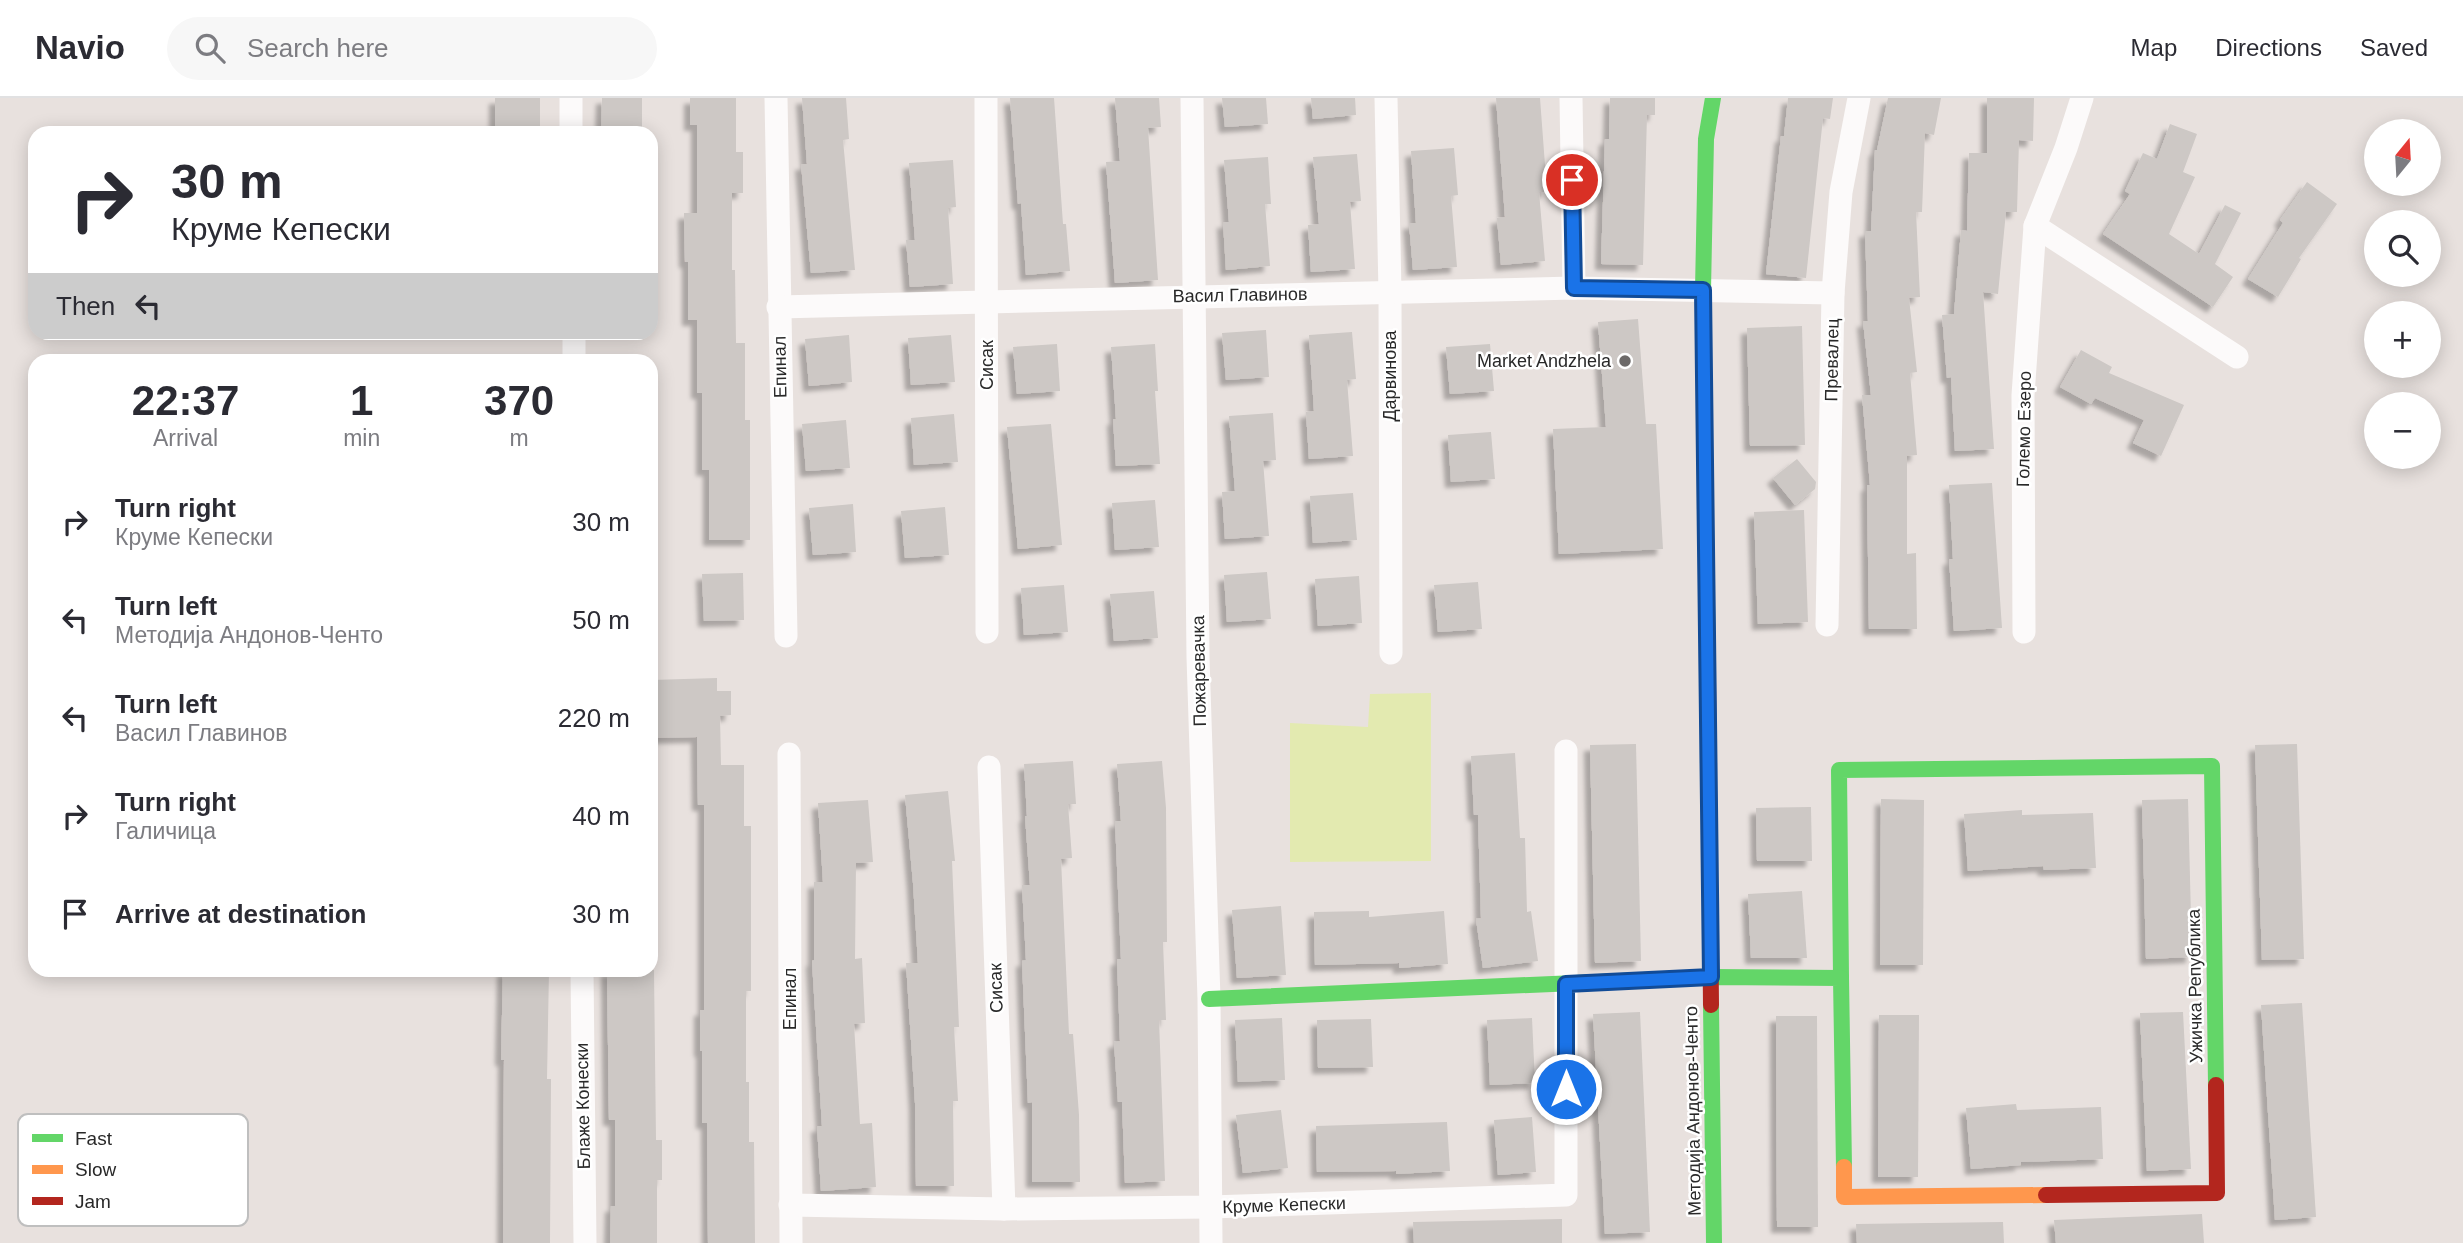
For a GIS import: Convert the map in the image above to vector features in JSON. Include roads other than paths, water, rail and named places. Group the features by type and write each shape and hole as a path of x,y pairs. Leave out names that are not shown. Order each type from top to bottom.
{"street":[{"path":"571,98 571,126"},
{"name":"Епинал","path":"776,98 786,636"},
{"name":"Сисак","path":"986,98 987,632"},
{"name":"Пожаревачка","path":"1192,98 1198,657 1209,999 1211,1243"},
{"name":"Дарвинова","path":"1386,98 1390,293 1391,653"},
{"path":"1571,98 1574,288"},
{"name":"Методија Андонов-Ченто","path":"1713,98 1706,139 1703,290 1714,1243"},
{"name":"Превалец","path":"1827,625 1833,293 1841,192 1859,98"},
{"name":"Големо Езеро","path":"2024,632 2023,395 2035,226 2066,148 2082,98"},
{"path":"2035,226 2237,357"},
{"name":"Васил Главинов","path":"778,307 1574,288 1833,293"},
{"name":"Круме Кепески","path":"790,1205 1004,1209 1210,1207 1566,1195 1566,751"},
{"name":"Епинал","path":"789,754 791,1243"},
{"name":"Ужичка Република","path":"2211,766 2217,1193 1844,1197 1841,978 1839,770 2211,766"},
{"name":"Сисак","path":"989,768 1004,1209"},
{"name":"Блаже Конески","path":"582,977 585,1243"},
{"path":"1209,999 1711,977 1841,978"}],"place":[{"name":"Market Andzhela","path":"1625,361"}]}
